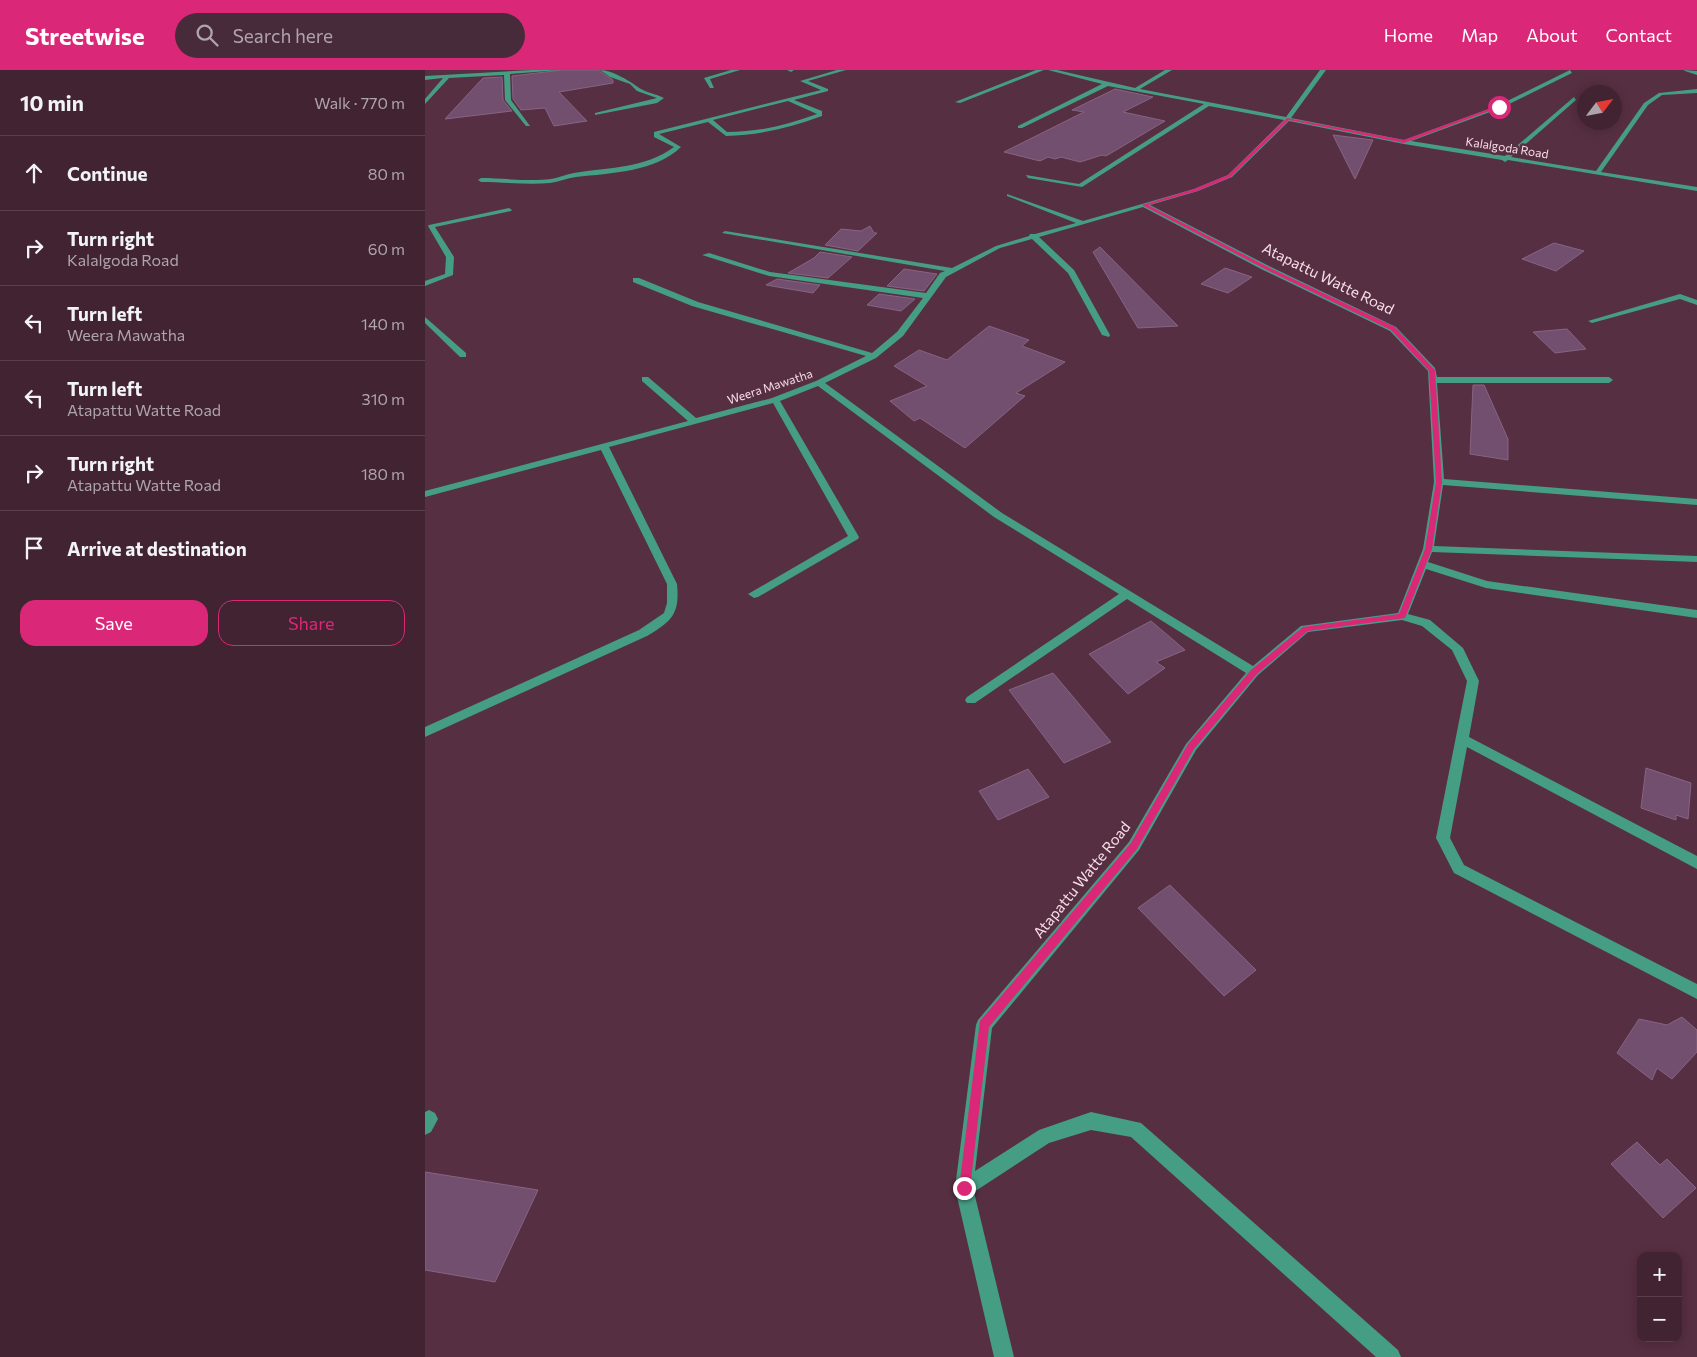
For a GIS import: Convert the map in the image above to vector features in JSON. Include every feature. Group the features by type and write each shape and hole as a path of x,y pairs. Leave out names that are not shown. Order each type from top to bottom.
{"street":[{"path":"456,70 459,76"},
{"path":"425,78 557,70"},
{"path":"597,114 655,102 661,98 639,90 636,84 607,74 603,70"},
{"path":"712,87 707,78 737,70"},
{"path":"481,180 550,180 574,175 601,174 650,163 663,158 678,147 656,136 656,133 826,90 803,81 843,70"},
{"path":"958,102 1041,70"},
{"name":"Kalalgoda Road","path":"1051,70 1135,90 1404,142 1505,160 1598,172 1697,189"},
{"path":"1135,90 1169,70"},
{"name":"Weera Mawatha","path":"425,494 775,400 819,383 873,356 900,334 943,275 998,247 1196,190 1230,176 1288,119 1323,70"},
{"path":"1687,70 1697,73"},
{"path":"1404,142 1499,107 1570,72"},
{"path":"507,74 508,100 528,125"},
{"path":"425,102 447,77"},
{"path":"1020,127 1107,84"},
{"path":"1598,172 1646,104 1661,94 1697,91"},
{"path":"1505,160 1574,98"},
{"path":"709,120 726,134 761,134 783,129 820,115 820,112 790,100"},
{"path":"1028,176 1080,186 1207,104"},
{"path":"1009,196 1083,223"},
{"name":"Atapattu Watte Road","path":"1004,1357 964,1188 984,1025 1134,846 1191,747 1254,672 1305,629 1402,616 1428,549 1439,482 1432,370 1393,328 1267,268 1145,205"},
{"path":"425,284 449,275 451,257 431,226 509,210"},
{"path":"725,233 953,270"},
{"path":"1032,236 1071,272 1106,335"},
{"path":"706,255 769,274 928,296"},
{"path":"636,280 695,304 873,356"},
{"path":"1592,321 1680,296 1697,304"},
{"path":"425,319 463,355"},
{"path":"645,379 695,422"},
{"path":"1434,380 1609,380"},
{"path":"819,383 998,515 1125,595 1254,672"},
{"path":"754,594 854,538 775,400"},
{"path":"425,732 643,633 665,619 670,613 674,606 672,584 604,447"},
{"path":"1439,482 1697,502"},
{"path":"1428,549 1697,558"},
{"path":"1422,564 1486,584 1697,614"},
{"path":"971,700 1125,595"},
{"path":"1402,616 1426,624 1457,648 1473,681 1443,838 1459,870 1697,992"},
{"path":"1462,739 1697,863"},
{"path":"964,1188 1045,1136 1091,1122 1135,1129 1391,1357"}],"building":[{"path":"562,70 598,70 613,80 613,83 559,92 587,121 554,126 545,108 521,110 513,99 512,76"},
{"path":"502,77 503,100 512,111 445,119 483,78"},
{"path":"1115,89 1153,97 1123,112 1165,121 1106,156 1102,155 1080,162 1061,157 1055,159 1048,157 1040,161 1004,152 1084,112 1072,110"},
{"path":"1333,135 1373,140 1355,179"},
{"path":"870,226 874,233 877,233 858,251 825,245 841,229 861,231"},
{"path":"1554,243 1584,251 1556,271 1522,259"},
{"path":"1100,247 1178,326 1138,328 1093,252"},
{"path":"820,252 852,257 828,278 788,273 814,258"},
{"path":"1225,268 1252,277 1228,293 1201,284"},
{"path":"904,269 937,274 924,291 887,286"},
{"path":"777,279 820,285 813,293 766,285"},
{"path":"879,294 915,299 901,311 867,305"},
{"path":"989,326 1029,340 1022,346 1065,362 1016,393 1025,396 965,448 920,418 914,421 890,401 927,386 894,366 919,350 947,360"},
{"path":"1567,329 1586,349 1555,353 1533,332"},
{"path":"1473,385 1484,385 1508,439 1508,460 1470,454"},
{"path":"1151,621 1185,650 1156,662 1165,668 1128,694 1089,654"},
{"path":"1053,673 1111,742 1064,763 1009,690"},
{"path":"1646,768 1691,783 1688,819 1676,815 1676,820 1641,808"},
{"path":"1028,769 1049,797 998,820 979,791"},
{"path":"1170,885 1256,970 1224,996 1138,908"},
{"path":"1682,1017 1697,1030 1697,1052 1672,1079 1657,1068 1652,1080 1617,1053 1639,1019 1667,1025"},
{"path":"1637,1142 1660,1165 1667,1159 1696,1188 1663,1218 1611,1164"},
{"path":"425,1172 538,1190 495,1282 425,1270"}],"route":[{"path":"964,1188 984,1025 1134,846 1191,747 1254,672 1305,629 1402,616 1428,549 1439,482 1432,370 1393,328 1267,268 1145,205 1196,190 1230,176 1288,119 1404,142 1499,107"}]}
